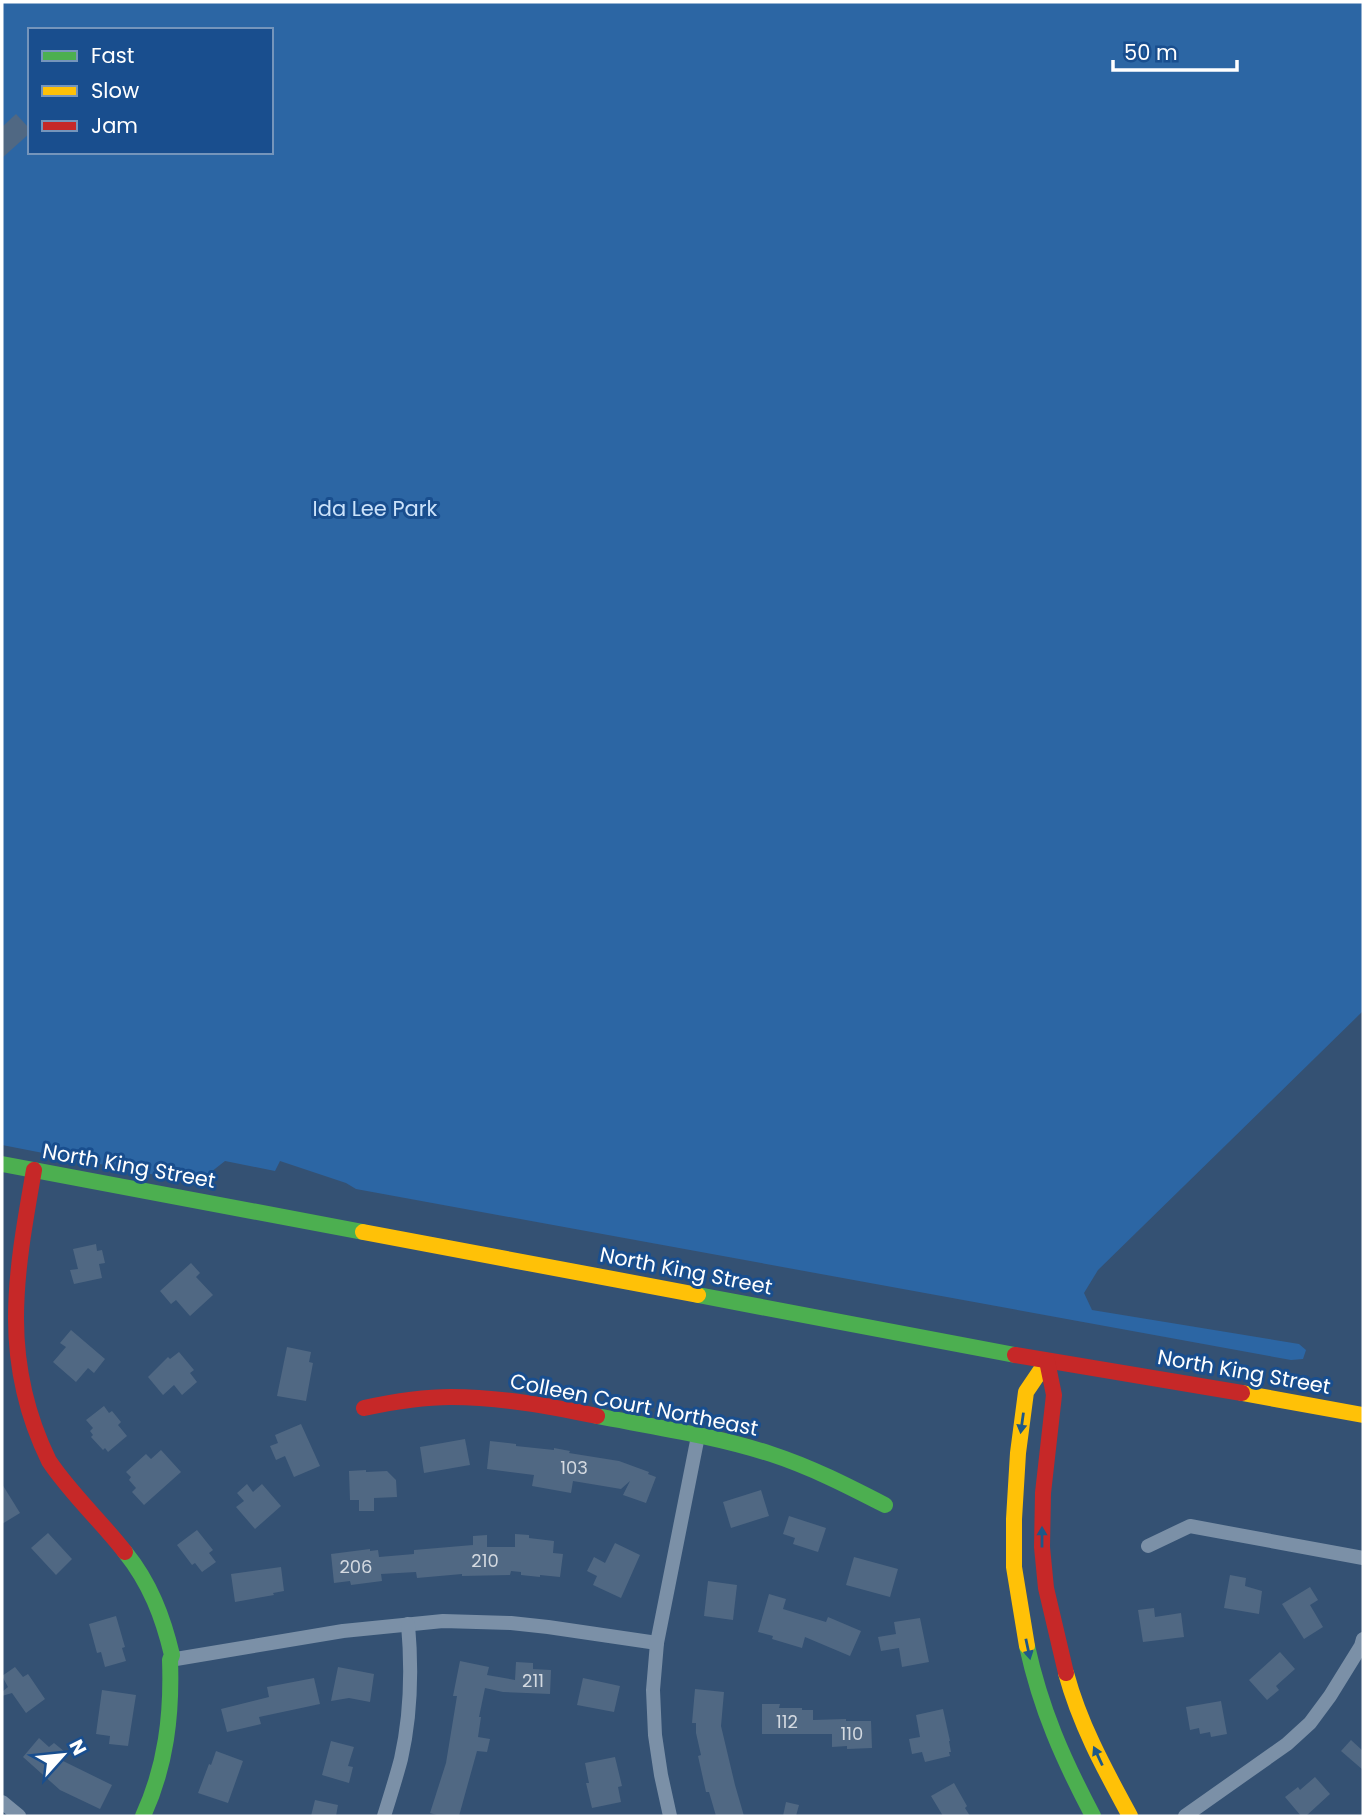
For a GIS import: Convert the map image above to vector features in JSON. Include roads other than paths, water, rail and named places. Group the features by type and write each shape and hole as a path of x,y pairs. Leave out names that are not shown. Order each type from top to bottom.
{"main road":[{"name":"North King Street","path":"2,1164 1047,1361 1363,1415"},
{"path":"34,1170 9,1314 10,1354 18,1394 31,1429 49,1462 125,1550 146,1581 166,1627 173,1655 170,1660 171,1711 163,1763 143,1816"},
{"path":"1047,1361 1026,1392 1018,1453 1014,1567 1034,1678 1064,1760 1093,1816"},
{"path":"1047,1361 1054,1395 1043,1493 1042,1547 1046,1588 1071,1691 1083,1724 1099,1760 1130,1816"},
{"name":"Colleen Court Northeast","path":"364,1408 397,1401 449,1397 503,1399 561,1408 741,1446 822,1473 886,1505"}],"street":[{"path":"670,1816 655,1735 653,1690 657,1643 698,1436"},
{"path":"1148,1546 1190,1526 1363,1558"},
{"path":"170,1660 317,1634 443,1621 548,1626 657,1643"},
{"path":"384,1816 401,1759 407,1724 411,1655 408,1624"},
{"path":"1185,1816 1287,1744 1310,1723 1330,1696 1363,1639"},
{"path":"2,1802 19,1816"}],"park label":[{"name":"Ida Lee Park","path":"375,509"}]}
